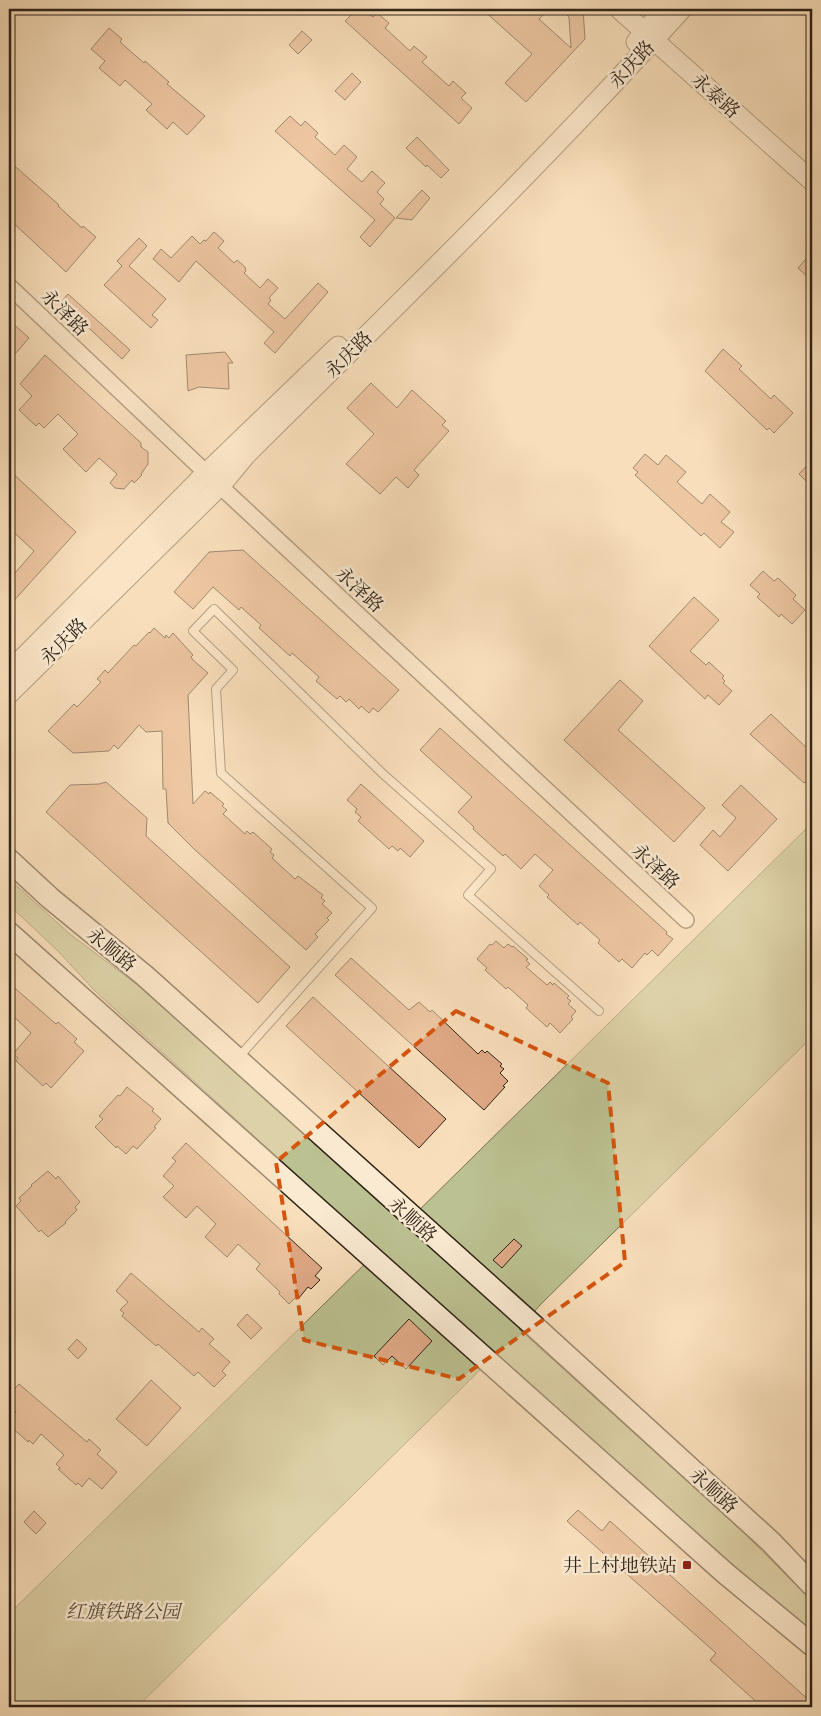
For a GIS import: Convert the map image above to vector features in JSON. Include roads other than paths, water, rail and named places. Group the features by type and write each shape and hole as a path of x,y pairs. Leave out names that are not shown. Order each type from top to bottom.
{"main road":[{"name":"永顺路","path":"9,860 50,898 145,976 236,1060 533,1325 770,1542 812,1585"},
{"path":"9,933 725,1573 812,1645"}],"street":[{"name":"永泰路","path":"620,9 812,181"},
{"name":"永庆路","path":"9,694 220,486 246,456 464,238 649,36 664,9"},
{"name":"永庆路","path":"9,672 206,472 458,230 628,52 682,9"},
{"name":"永泽路","path":"9,286 220,486 686,920"}],"lane":[{"path":"236,1060 372,908 221,774 216,689 233,670 193,631 214,609 383,774 492,869 468,895 598,1011"}],"place":[{"name":"井上村地铁站","path":"687,1565"}],"park label":[{"name":"红旗铁路公园","path":"123,1611"}]}
